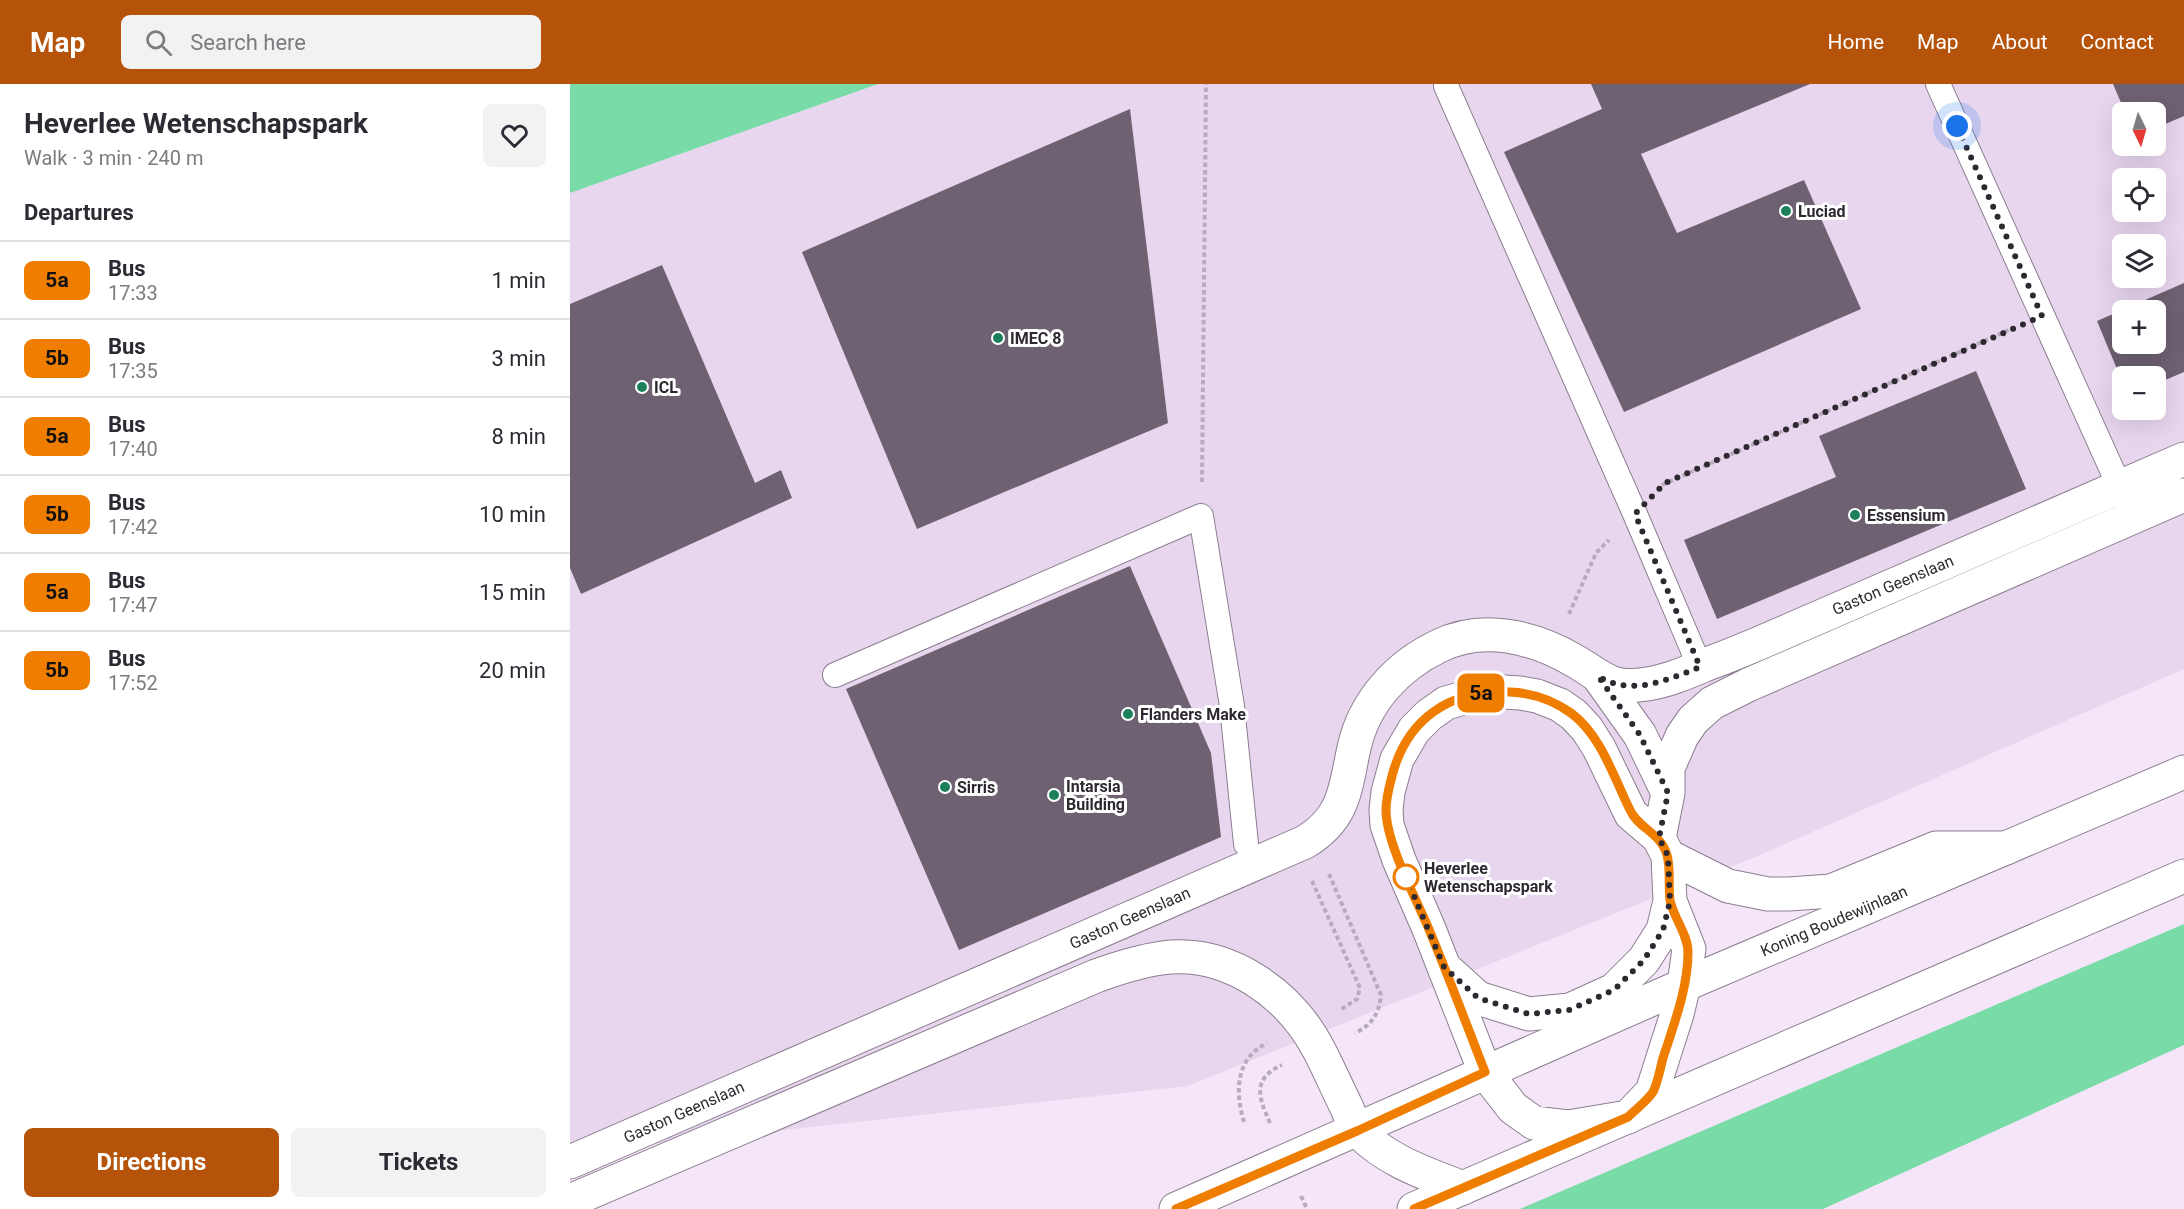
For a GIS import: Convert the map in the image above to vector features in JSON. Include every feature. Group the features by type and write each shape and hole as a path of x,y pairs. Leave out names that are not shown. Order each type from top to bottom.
{"main road":[{"name":"Gaston Geenslaan","path":"570,1162 1305,842 1322,830 1340,808 1346,792 1354,747 1364,718 1384,687 1408,663 1438,646 1457,638 1473,635 1514,636 1554,649 1617,686 1636,686 1658,682 1700,667 2184,459"},
{"name":"Gaston Geenslaan","path":"1628,1117 1652,1092 1684,985 1689,949 1670,901 1663,847 1668,768 1682,736 1693,720 1712,704 1748,685 2184,495"},
{"name":"Gaston Geenslaan","path":"1598,676 1640,735 1668,793"},
{"path":"1628,1117 1568,1127 1534,1123 1513,1108 1485,1072 1387,825 1388,792 1397,759 1414,730 1429,715 1446,703 1489,691 1520,693 1560,705 1574,715 1587,729 1616,780 1631,814 1663,847 1728,886 1767,894 1831,891 1936,848 2006,848"},
{"name":"Koning Boudewijnlaan","path":"1176,1209 1684,985 2184,772"},
{"path":"1414,1209 2184,876"},
{"path":"1444,967 1478,998 1529,1014 1569,1010 1614,990 1644,960 1663,930 1670,901"},
{"path":"570,1201 1096,976 1121,967 1164,958 1209,961 1267,987 1300,1018 1318,1049 1357,1131 1395,1161 1463,1188"}],"lane":[{"path":"1938,84 2133,517"},
{"path":"1446,86 1700,667"},
{"path":"835,675 1202,516 1232,706 1246,844"}],"path":[{"path":"1202,516 1206,84"},
{"path":"1568,615 1596,553 1665,483 2042,316"},
{"path":"1324,864 1381,995 1380,1006 1370,1024 1350,1035"},
{"path":"1312,880 1360,988 1357,999 1337,1011"},
{"path":"1244,1122 1238,1090 1240,1072 1255,1050 1272,1040"},
{"path":"1266,1113 1260,1100 1260,1086 1268,1073 1285,1064"}],"shaded area":[{"path":"878,84 2184,84 2184,669 1760,855 1188,1086 570,1153 570,193"}],"green space":[{"path":"570,84 878,84 570,193"},
{"path":"2184,924 2184,1045 1823,1209 1520,1209"}],"building":[{"path":"1591,84 1810,84 1641,154 1677,233 1804,180 1861,309 1624,412 1504,152 1602,109"},
{"path":"2113,84 2184,84 2184,116 2166,124 2166,102 2121,102"},
{"name":"IMEC 8","path":"1130,109 1168,423 917,529 802,252"},
{"name":"ICL","path":"662,265 755,483 781,470 792,498 581,594 570,568 570,304"},
{"path":"2184,283 2184,372 2166,380 2166,366 2116,366 2097,321 2112,314 2112,354 2166,354 2166,300 2145,300"},
{"name":"Essensium","path":"1976,371 2026,489 1717,619 1684,540 1836,477 1819,436"},
{"name":"Intarsia Building","path":"1130,566 1211,753 1221,837 959,950 846,689"}],"bus line":[{"name":"5a","path":"1176,1209 1357,1131 1485,1072 1399,860 1387,825 1388,792 1397,759 1414,730 1446,703 1489,691 1537,696 1560,705 1574,715 1587,729 1616,780 1631,814 1659,838 1668,856 1670,901 1689,949 1684,985 1652,1092 1628,1117 1414,1209"}],"place":[{"name":"Luciad","path":"1786,211"},
{"name":"IMEC 8","path":"998,338"},
{"name":"ICL","path":"642,387"},
{"name":"Essensium","path":"1855,515"},
{"name":"Flanders Make","path":"1128,714"},
{"name":"Sirris","path":"945,787"},
{"name":"Intarsia Building","path":"1054,795"},
{"name":"Heverlee Wetenschapspark","path":"1406,877"}],"route":[{"path":"1406,877 1444,967 1478,998 1529,1014 1569,1010 1614,990 1644,960 1663,930 1670,901 1668,856 1659,838 1668,793 1640,735 1598,676 1617,686 1645,685 1700,667 1635,514 1665,483 2042,316 1957,126"}]}
